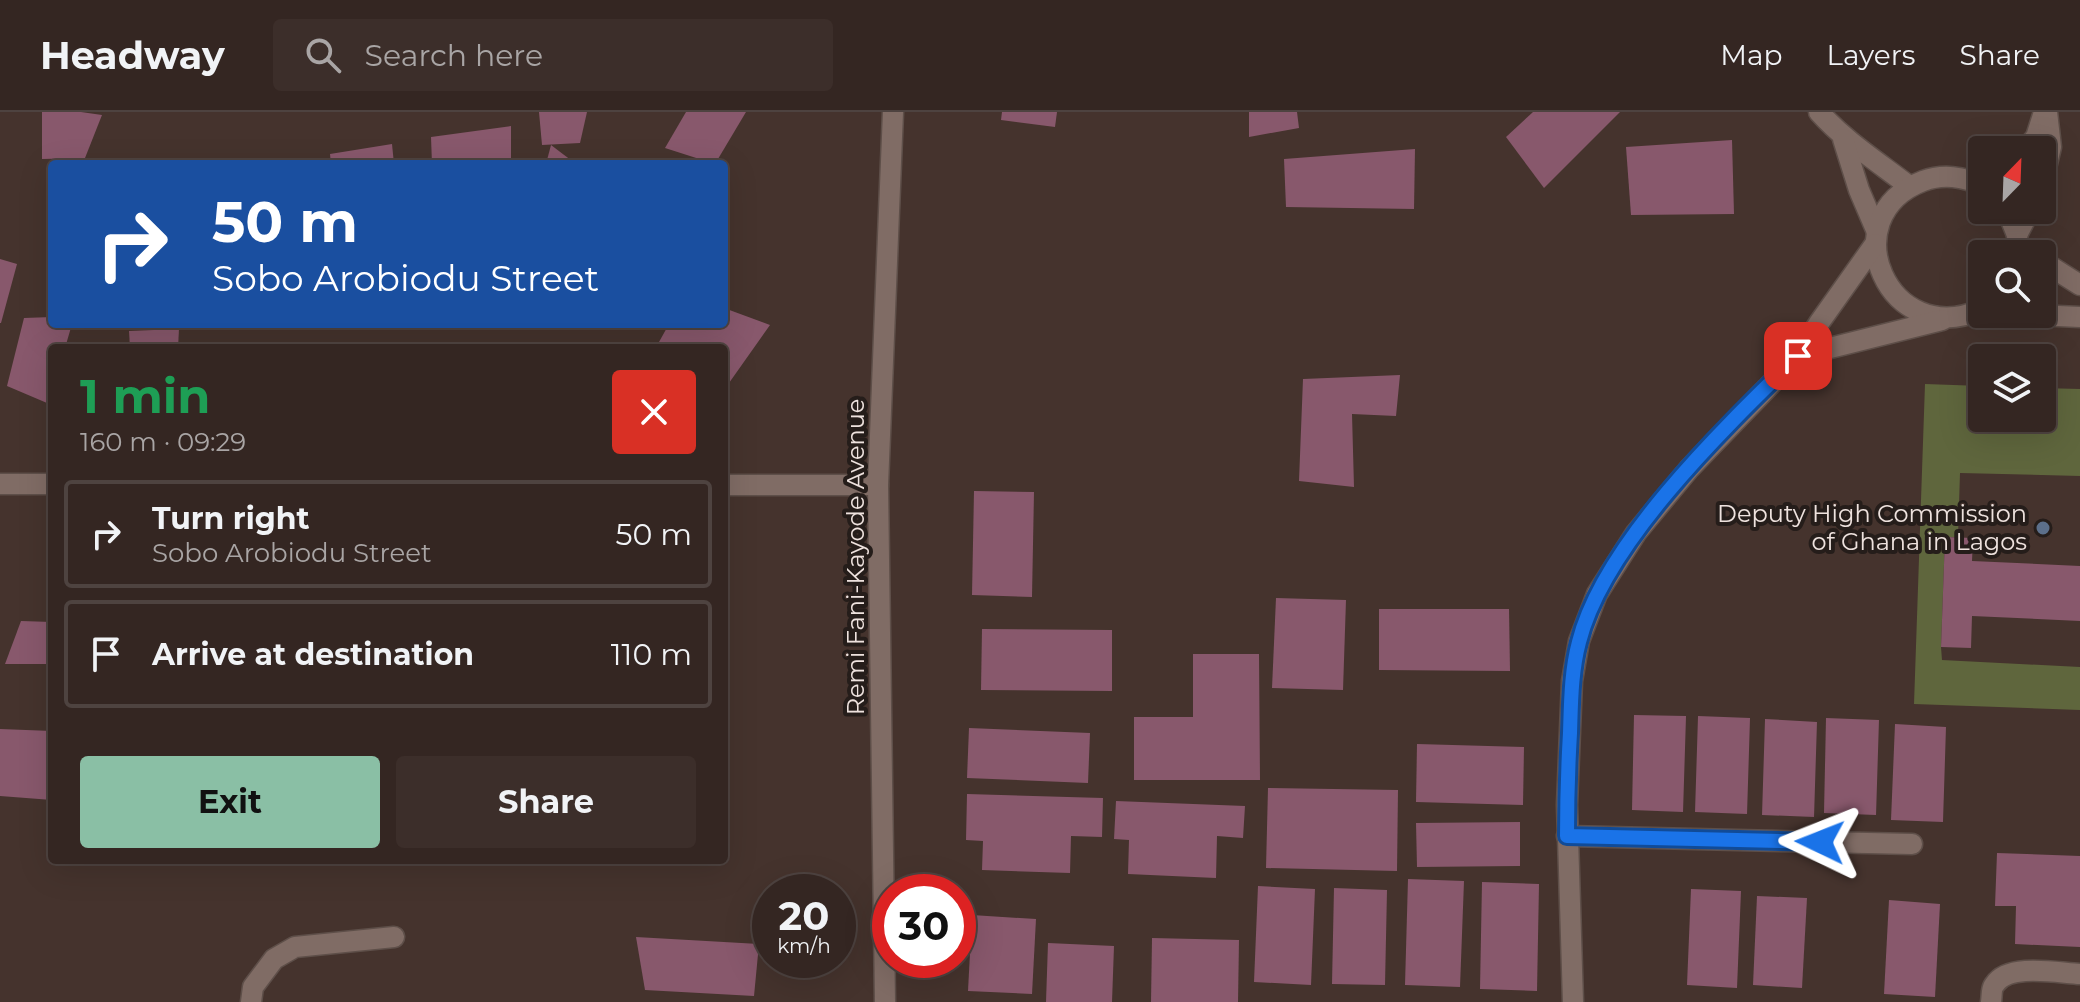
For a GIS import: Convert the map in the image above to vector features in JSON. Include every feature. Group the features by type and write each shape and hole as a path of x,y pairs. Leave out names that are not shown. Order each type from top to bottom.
{"street":[{"name":"Remi Fani-Kayode Avenue","path":"885,1002 878,485 893,112"},
{"path":"1819,112 1843,139 1869,154 1909,186"},
{"path":"2036,136 2046,112"},
{"path":"2046,112 2049,136"},
{"path":"1843,139 1876,238 1880,272 1891,291 1907,306 1927,316 1949,318"},
{"path":"1573,1002 1567,836 1572,681 1579,641 1597,594 1636,533 1671,490 1745,408 1798,356 1876,238 1881,218 1893,201 1909,186 1930,178 1951,176 1968,179"},
{"path":"2056,270 2080,285"},
{"path":"1798,356 1949,318 1968,316"},
{"path":"2056,316 2080,317"},
{"path":"0,484 48,484"},
{"path":"728,485 878,485"},
{"path":"1567,836 1912,844"},
{"path":"251,1002 253,987 274,959 295,947 394,937"},
{"path":"1991,1002 1993,985 2001,977 2018,970 2080,974"}],"green space":[{"path":"1925,384 1968,386 1968,432 2056,432 2056,388 2080,389 2080,476 1960,473 1958,537 1945,537 1941,647 1942,660 2080,667 2080,710 1914,704"}],"building":[{"path":"42,112 102,115 85,158 42,159"},
{"path":"539,112 587,112 580,143 542,145"},
{"path":"686,112 746,112 717,160 702,160 665,148"},
{"path":"1002,112 1057,112 1055,127 1001,120"},
{"path":"1249,112 1297,112 1299,128 1249,137"},
{"path":"1533,112 1620,112 1544,188 1506,137"},
{"path":"511,126 511,160 432,160 431,137"},
{"path":"1732,140 1734,214 1631,215 1626,147"},
{"path":"392,144 394,160 331,160 330,154"},
{"path":"551,145 571,160 547,160"},
{"path":"1415,149 1414,209 1286,207 1284,159"},
{"path":"0,259 17,264 1,323 0,323"},
{"path":"728,309 770,325 729,383 728,344 659,342 667,328 728,328"},
{"path":"48,317 48,328 71,328 66,344 48,344 47,403 7,386 24,318"},
{"path":"179,329 178,344 130,344 129,331"},
{"path":"1400,375 1396,416 1352,414 1354,487 1299,481 1303,379"},
{"path":"974,491 1034,492 1032,597 972,595"},
{"path":"1945,537 1973,538 1972,561 2080,566 2080,621 1972,616 1971,648 1941,647"},
{"path":"1276,598 1346,600 1343,690 1272,688"},
{"path":"1379,609 1509,609 1510,671 1379,670"},
{"path":"21,621 48,622 48,664 5,664"},
{"path":"982,629 1112,630 1112,691 981,690"},
{"path":"1193,654 1259,654 1260,780 1134,780 1134,717 1193,717"},
{"path":"1634,715 1686,716 1683,812 1632,810"},
{"path":"1698,716 1750,718 1747,814 1695,812"},
{"path":"1826,718 1879,720 1876,815 1824,813"},
{"path":"1765,719 1817,722 1814,817 1762,815"},
{"path":"1895,724 1946,727 1943,822 1891,820"},
{"path":"969,728 1090,733 1088,783 967,778"},
{"path":"0,729 48,731 48,800 0,796"},
{"path":"1417,744 1524,747 1523,805 1416,802"},
{"path":"1268,788 1398,790 1397,871 1266,868"},
{"path":"967,794 1103,798 1102,837 1071,836 1070,873 982,870 983,841 966,840"},
{"path":"1116,801 1245,806 1243,838 1217,836 1216,878 1128,874 1129,840 1114,839"},
{"path":"1520,822 1520,866 1417,867 1416,823"},
{"path":"1997,853 2080,856 2080,947 2015,944 2016,906 1995,906"},
{"path":"1408,879 1464,881 1460,987 1405,985"},
{"path":"1482,882 1539,884 1537,991 1480,989"},
{"path":"1258,886 1315,889 1311,985 1254,982"},
{"path":"1334,888 1387,890 1385,985 1332,984"},
{"path":"1691,889 1741,891 1737,988 1687,985"},
{"path":"1757,896 1807,898 1802,988 1753,985"},
{"path":"1889,900 1940,904 1935,997 1884,994"},
{"path":"976,915 1036,919 1032,994 968,991 969,978 976,978"},
{"path":"636,937 752,944 752,978 756,978 754,996 645,990"},
{"path":"1152,938 1239,940 1238,1002 1151,1002"},
{"path":"1048,943 1114,946 1112,1002 1046,1002"}],"place":[{"name":"Deputy High Commission of Ghana in Lagos","path":"2043,528"}],"route":[{"path":"1798,356 1745,408 1671,490 1636,533 1597,594 1579,641 1572,681 1567,836 1820,842"}]}
